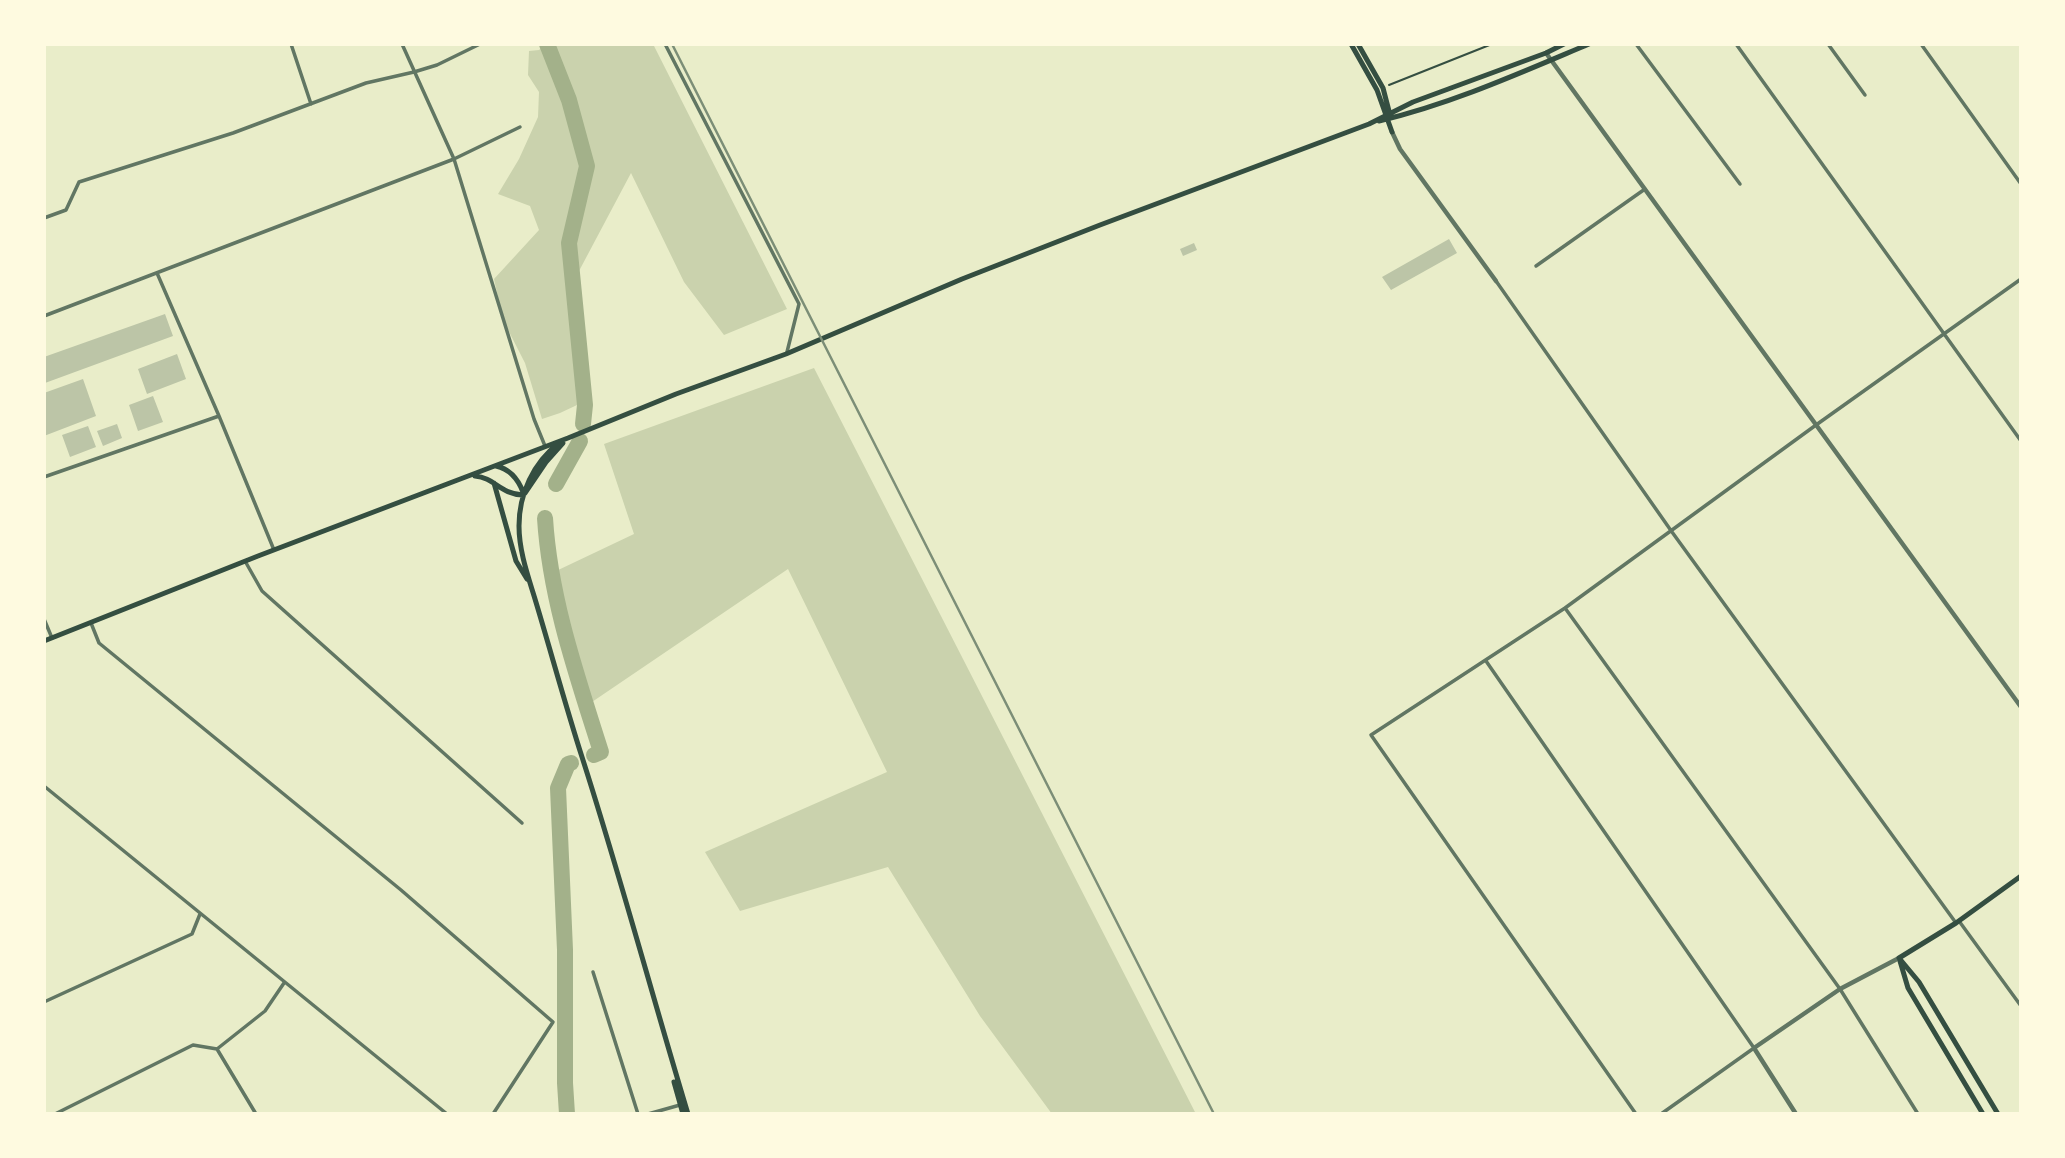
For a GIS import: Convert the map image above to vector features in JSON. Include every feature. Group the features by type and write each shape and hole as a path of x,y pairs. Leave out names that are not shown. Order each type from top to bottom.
{"main road":[{"path":"1351,44 1389,117"},
{"path":"1359,44 1383,88 1392,132"},
{"path":"1389,117 1413,102 1564,44"},
{"path":"44,641 676,394 786,354 1088,229 1369,124 1417,112 1589,44"},
{"path":"523,495 545,463 568,438"},
{"path":"495,466 507,470 521,486 523,495 519,530 530,583 686,1114"},
{"path":"468,476 484,477 506,492 523,495"},
{"path":"494,483 516,561 530,583"},
{"path":"1899,958 1958,922 2021,876"},
{"path":"1899,958 1908,988 1983,1114"},
{"path":"1899,958 1919,982 1998,1114"}],"street":[{"path":"291,44 311,104"},
{"path":"402,44 454,159 534,419 545,446"},
{"path":"44,218 66,210 79,183 233,133 366,83 414,72 480,44"},
{"path":"665,44 799,304 786,354"},
{"path":"1636,44 1740,184"},
{"path":"1736,44 2021,441"},
{"path":"1828,44 1865,95"},
{"path":"1922,44 2021,184"},
{"path":"1546,52 2021,706"},
{"path":"44,316 454,159 520,127"},
{"path":"1392,132 1400,149 1672,532 2021,1006"},
{"path":"1536,266 1645,189"},
{"path":"157,273 274,550"},
{"path":"1636,1114 1371,735 1565,608 2021,279"},
{"path":"44,477 219,416"},
{"path":"245,561 262,591 522,823"},
{"path":"1565,608 1840,989 1918,1114"},
{"path":"44,619 52,638"},
{"path":"91,622 99,643 401,890 552,1022 493,1114"},
{"path":"1486,661 1754,1048 1796,1114"},
{"path":"44,786 446,1114"},
{"path":"44,1002 192,934 200,914"},
{"path":"1661,1114 1840,989 1899,958"},
{"path":"593,972 638,1114"},
{"path":"55,1114 193,1045 217,1049 265,1011 284,983"},
{"path":"217,1049 257,1114"},
{"path":"648,1114 682,1104"}],"path":[{"path":"1383,88 1492,44"}],"green space":[{"path":"546,44 653,44 787,309 724,335 684,282 631,173 579,271 582,348 592,398 542,419 525,363 503,320 494,279 539,230 530,206 498,194 519,159 538,117 539,92 528,75 529,51 539,50"},
{"path":"814,368 1196,1114 1052,1114 980,1016 888,867 740,911 705,852 887,772 788,569 589,704 554,572 634,534 604,444"}],"building":[{"path":"1449,239 1457,253 1391,290 1382,277"},
{"path":"1194,243 1197,250 1183,256 1180,249"},
{"path":"165,314 173,336 45,383 44,357"},
{"path":"177,354 186,379 147,394 138,369"},
{"path":"83,379 96,416 44,436 44,393"},
{"path":"153,396 163,422 138,431 129,405"},
{"path":"117,424 122,438 103,446 97,431"},
{"path":"88,426 96,447 70,457 62,435"}],"waterway":[{"path":"547,44 569,100 587,166 569,243 585,405 583,424"},
{"path":"556,484 580,441"},
{"path":"545,518 552,578 559,608 601,752 594,755"},
{"path":"567,1114 565,950 558,788 568,764 571,763"}],"railway":[{"path":"672,44 1214,1114"}]}
